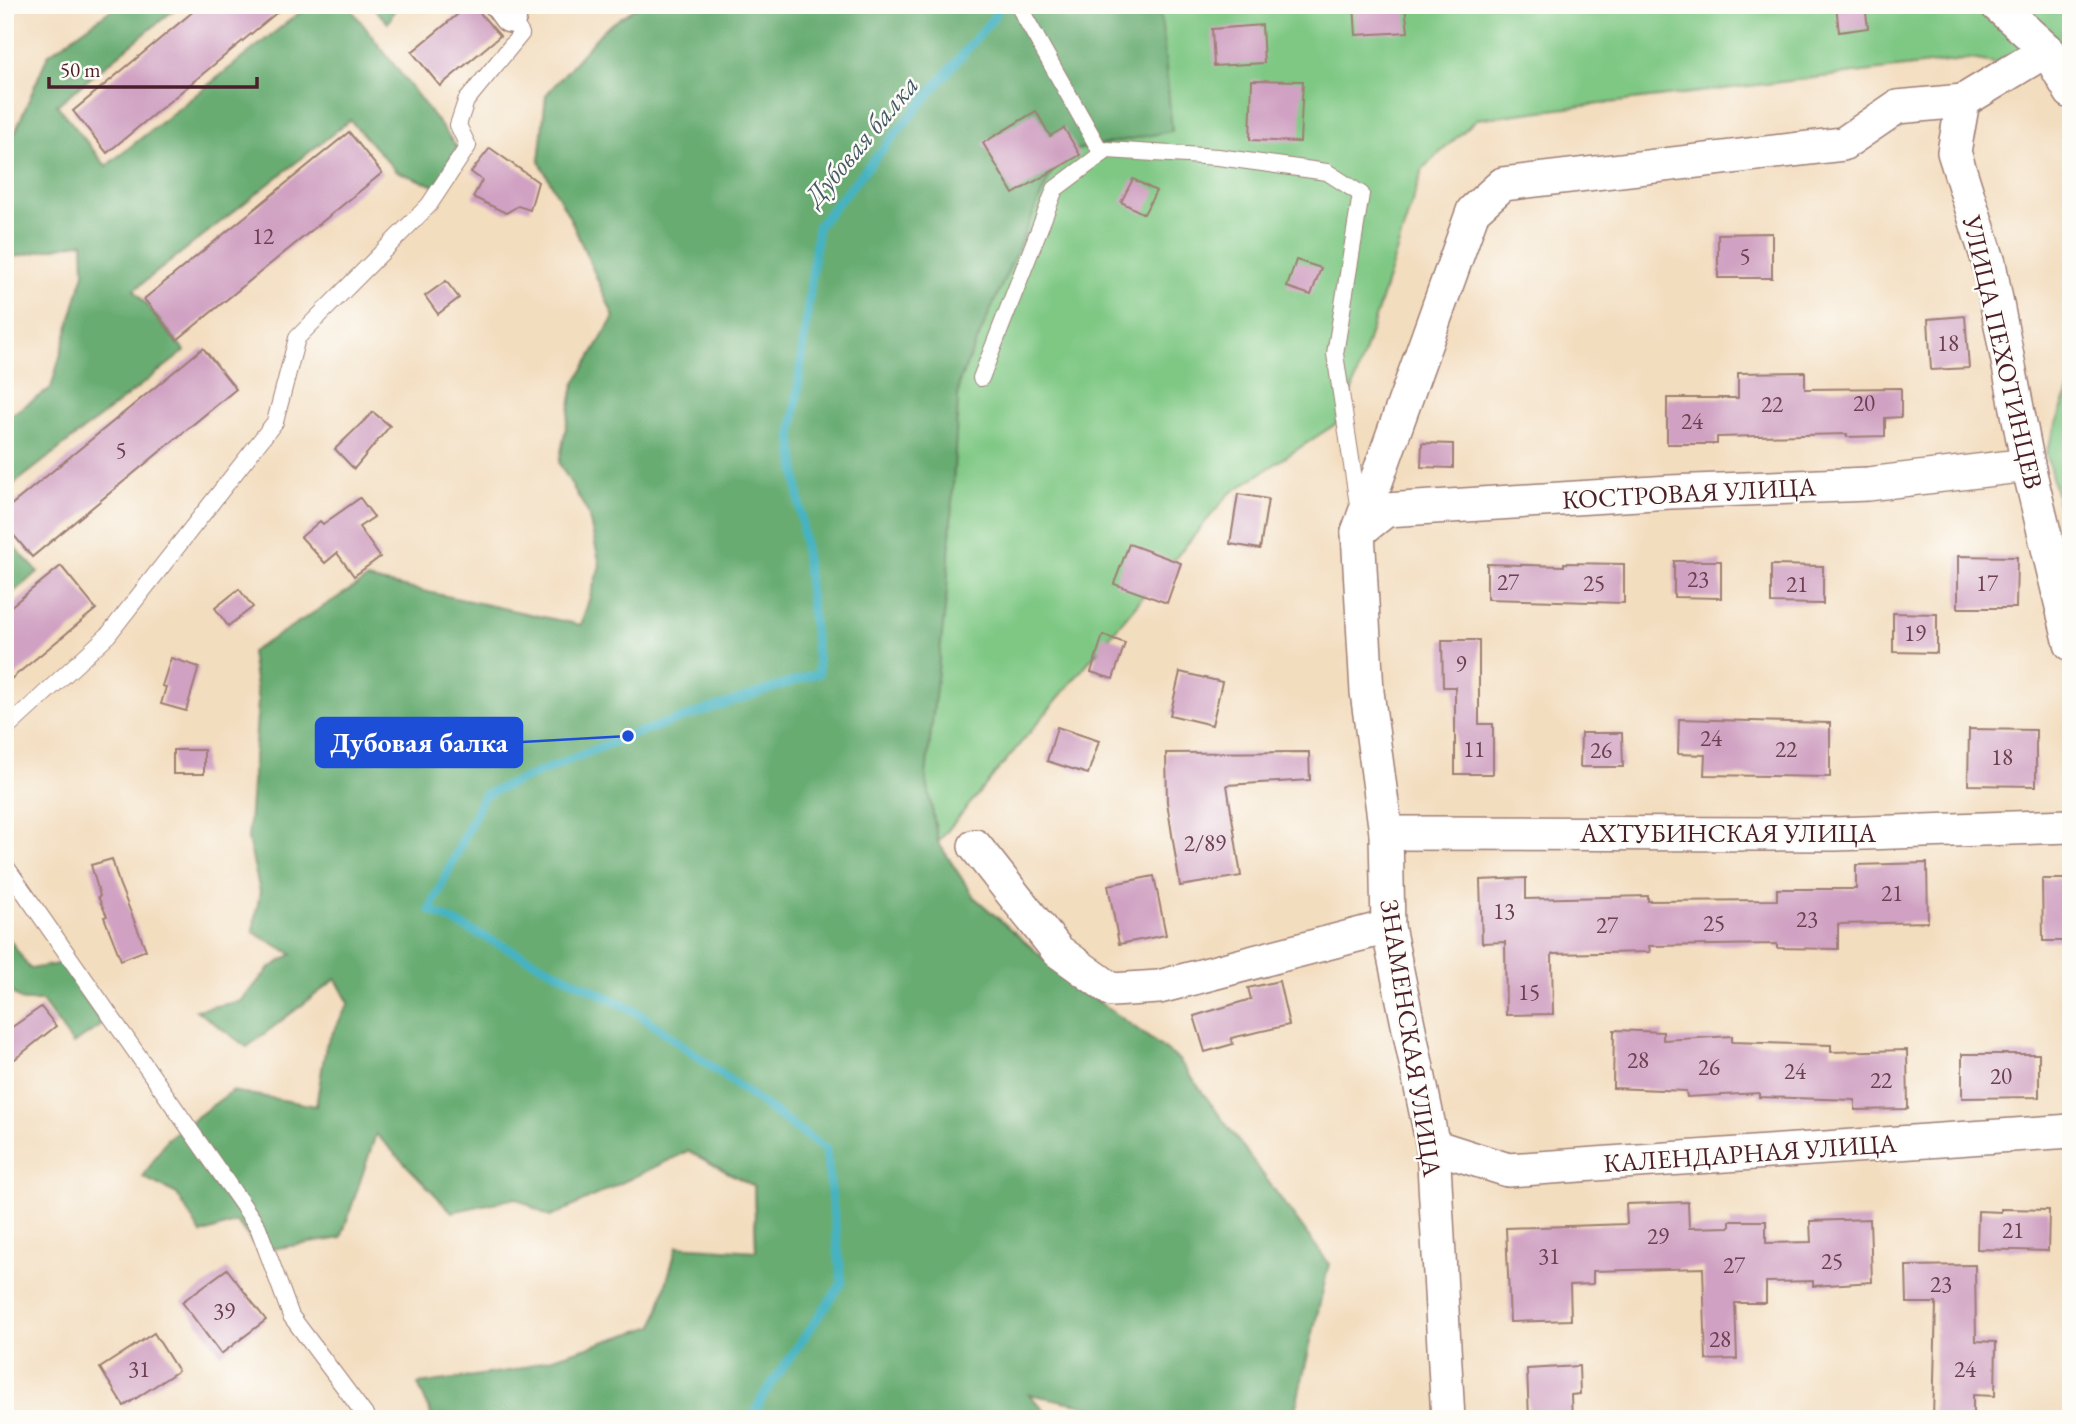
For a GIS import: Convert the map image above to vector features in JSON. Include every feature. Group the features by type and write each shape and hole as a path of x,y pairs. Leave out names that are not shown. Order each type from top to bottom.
{"street":[{"path":"1997,5 2047,50 2071,92"},
{"path":"1360,528 1474,211 1503,184 1843,144 1897,107 1963,101 2047,50"},
{"name":"УЛИЦА ПЕХОТИНЦЕВ","path":"1963,101 1954,152 1989,263 2028,465 2071,644"},
{"name":"КОСТРОВАЯ УЛИЦА","path":"1360,528 1386,510 1670,492 1868,484 2028,465"},
{"name":"ЗНАМЕНСКАЯ УЛИЦА","path":"1360,528 1367,692 1386,833 1388,927 1433,1146 1448,1419"},
{"name":"АХТУБИНСКАЯ УЛИЦА","path":"1386,833 1835,834 2071,826"},
{"path":"975,846 1058,951 1112,990 1159,987 1388,927"},
{"name":"КАЛЕНДАРНАЯ УЛИЦА","path":"1433,1146 1508,1170 2071,1131"}],"lane":[{"path":"1018,5 1102,154"},
{"path":"5,730 108,635 275,422 297,338 429,205 468,146 458,125 466,101 521,34 506,11"},
{"path":"981,378 1055,189 1107,150 1219,157 1327,172 1361,194 1335,354 1360,528"},
{"path":"5,865 258,1227 290,1316 368,1419"}],"green space":[{"path":"118,5 180,5 57,105 106,166 309,5 348,5 457,147 437,187 396,171 350,120 134,290 185,351 5,491 5,419 51,388 84,273 83,242 5,259 5,156 48,55"},
{"path":"371,5 397,5 388,23"},
{"path":"640,5 1160,5 1172,131 1060,153 959,382 947,591 926,776 938,842 974,897 1064,976 1178,1059 1329,1264 1293,1419 1152,1419 1029,1394 1052,1419 433,1419 418,1384 515,1370 654,1326 677,1246 756,1251 754,1186 688,1151 550,1217 516,1198 452,1212 376,1134 341,1238 259,1251 237,1222 201,1234 177,1194 143,1177 167,1139 232,1091 316,1106 326,1045 349,1003 336,979 247,1047 196,1010 241,1001 270,968 292,954 253,932 260,892 248,839 258,702 251,652 367,579 581,625 600,565 588,513 559,463 574,385 614,317 571,220 539,161 546,95 604,29"},
{"path":"761,5 2071,5 2071,89 2062,75 1971,59 1477,119 1423,168 1343,419 1228,495 938,842 928,789 837,1015 756,1251 754,1186 688,1151 349,1003 336,979 622,630"},
{"path":"2071,383 2071,554 2046,453"},
{"path":"5,537 38,572 5,599"},
{"path":"5,933 30,969 63,963 102,1025 73,1044 42,1001 23,1001 5,988"}],"building":[{"path":"201,5 286,5 107,153 73,111"},
{"path":"469,5 473,5 500,36 440,86 412,52"},
{"path":"1354,5 1405,5 1408,32 1356,35"},
{"path":"1836,5 1865,5 1868,28 1839,32"},
{"path":"1262,25 1264,63 1214,66 1212,29"},
{"path":"1252,80 1303,81 1300,142 1250,140"},
{"path":"1036,111 1050,136 1064,128 1080,155 1013,194 983,143"},
{"path":"349,132 382,173 177,340 144,299"},
{"path":"490,148 538,182 530,210 518,206 506,213 473,197 482,180 471,172"},
{"path":"1133,179 1156,191 1144,214 1121,202"},
{"path":"1772,233 1772,278 1718,278 1718,234"},
{"path":"1296,260 1321,268 1311,295 1287,287"},
{"path":"446,281 459,298 438,314 425,296"},
{"path":"1965,316 1969,368 1931,370 1928,319"},
{"path":"203,348 236,389 32,557 5,525 5,510"},
{"path":"1805,372 1805,389 1901,388 1901,417 1885,418 1885,436 1847,437 1847,434 1717,437 1717,444 1667,444 1667,398 1738,398 1738,373"},
{"path":"373,412 390,426 354,469 335,449"},
{"path":"1422,443 1453,444 1453,468 1421,467"},
{"path":"1238,494 1268,499 1260,549 1230,544"},
{"path":"360,498 374,517 359,527 380,557 354,576 337,553 325,563 301,537 320,521 323,524"},
{"path":"1129,544 1181,563 1167,603 1114,584"},
{"path":"1958,556 2017,557 2016,608 1958,608"},
{"path":"1674,561 1721,561 1721,598 1674,597"},
{"path":"1564,563 1624,564 1624,603 1487,599 1487,564 1564,566"},
{"path":"1771,565 1823,566 1823,604 1771,603"},
{"path":"61,566 96,609 5,684 5,611"},
{"path":"239,589 253,607 228,626 215,608"},
{"path":"1893,613 1937,614 1937,653 1893,652"},
{"path":"1103,635 1125,643 1113,679 1091,672"},
{"path":"1442,640 1479,640 1479,724 1493,724 1493,774 1455,774 1455,687 1443,687"},
{"path":"171,658 199,667 186,711 161,704 166,687 162,686"},
{"path":"1180,672 1222,682 1212,725 1170,715"},
{"path":"1679,719 1830,723 1830,777 1704,775 1705,755 1678,754"},
{"path":"1057,727 1099,741 1088,774 1047,761"},
{"path":"1969,729 2036,730 2036,786 1968,785"},
{"path":"1581,733 1622,733 1623,767 1580,767"},
{"path":"173,750 204,750 204,774 173,774"},
{"path":"1309,752 1310,780 1227,785 1241,876 1180,886 1167,802 1166,753"},
{"path":"112,859 146,950 121,960 104,917 107,916 98,897 100,896 91,865"},
{"path":"1927,863 1928,922 1838,924 1838,949 1777,948 1777,944 1649,946 1650,952 1552,954 1553,1014 1506,1015 1505,942 1482,943 1480,880 1526,878 1526,899 1648,896 1648,901 1777,900 1777,889 1856,889 1856,865"},
{"path":"1154,876 1166,935 1119,944 1108,885"},
{"path":"2042,879 2071,879 2071,941 2043,941"},
{"path":"1279,981 1289,1025 1231,1038 1233,1044 1205,1052 1194,1016 1251,999 1248,988"},
{"path":"41,1007 56,1026 5,1067 5,1032"},
{"path":"1614,1030 1663,1032 1663,1040 1732,1036 1732,1042 1831,1045 1831,1052 1907,1050 1908,1109 1855,1110 1855,1100 1759,1097 1759,1093 1687,1097 1686,1091 1613,1088"},
{"path":"1962,1054 2039,1054 2039,1097 1962,1098"},
{"path":"1688,1202 1689,1228 1730,1227 1730,1221 1766,1221 1766,1243 1811,1242 1810,1221 1870,1219 1872,1282 1813,1286 1813,1281 1766,1282 1766,1303 1735,1303 1737,1359 1706,1360 1703,1268 1593,1271 1593,1284 1570,1285 1571,1320 1510,1322 1506,1228 1627,1224 1626,1204"},
{"path":"2001,1209 2049,1210 2048,1251 1977,1249 1978,1211 2001,1212"},
{"path":"1975,1265 1976,1341 1996,1342 1995,1396 1973,1395 1973,1419 1933,1419 1936,1303 1907,1303 1906,1266"},
{"path":"227,1269 266,1320 221,1354 182,1302"},
{"path":"154,1333 178,1371 124,1406 100,1368"},
{"path":"1579,1366 1580,1394 1571,1395 1572,1419 1529,1419 1527,1369"}],"waterway":[{"name":"Дубовая балка","path":"753,1419 761,1399 842,1283 826,1150 635,1011 430,910 484,795 628,736 819,673 792,436 818,226 995,16 998,5"}],"place":[{"name":"Дубовая балка","path":"628,736"}]}
